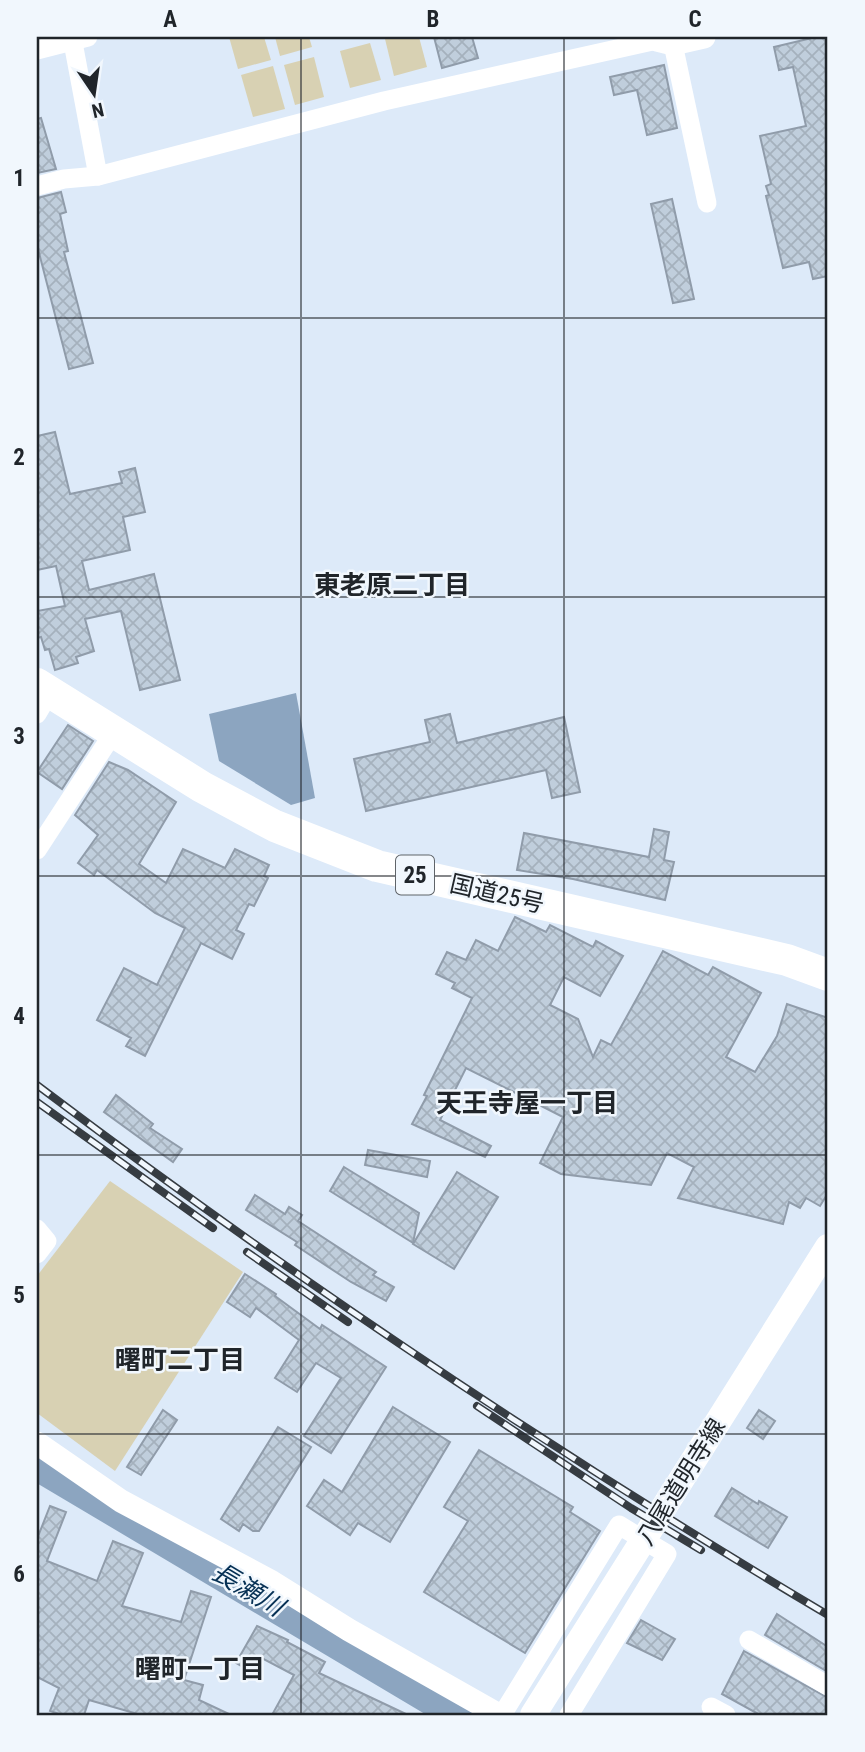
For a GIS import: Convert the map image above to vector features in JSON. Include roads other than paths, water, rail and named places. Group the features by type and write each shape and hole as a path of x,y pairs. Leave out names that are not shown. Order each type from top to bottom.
{"highway":[{"name":"国道25号","path":"41,697 114,732 202,787 275,826 377,866 787,960 828,975"}],"main road":[{"name":"八尾道明寺線","path":"533,1715 828,1247"}],"street":[{"path":"37,186 64,179 98,176 384,101 662,40 704,37"},
{"path":"37,50 78,38 98,176"},
{"path":"662,40 707,203"},
{"path":"38,846 114,732"},
{"path":"37,1228 47,1241 37,1254"},
{"path":"37,1443 121,1501 272,1582 349,1630 501,1715 619,1525 667,1554 569,1715"},
{"path":"749,1640 828,1686"}],"water":[{"path":"296,693 315,798 291,805 219,761 209,714"}],"waterway":[{"name":"長瀬川","path":"37,1464 459,1715"}],"railway":[{"path":"37,1085 229,1226 425,1361 625,1491 828,1615"},
{"path":"37,1102 213,1228"},
{"path":"247,1252 348,1322"},
{"path":"477,1406 631,1508 701,1550"}],"district":[{"name":"東老原二丁目","path":"392,585"},
{"name":"天王寺屋一丁目","path":"527,1103"},
{"name":"曙町二丁目","path":"180,1360"},
{"name":"曙町一丁目","path":"200,1669"}]}
